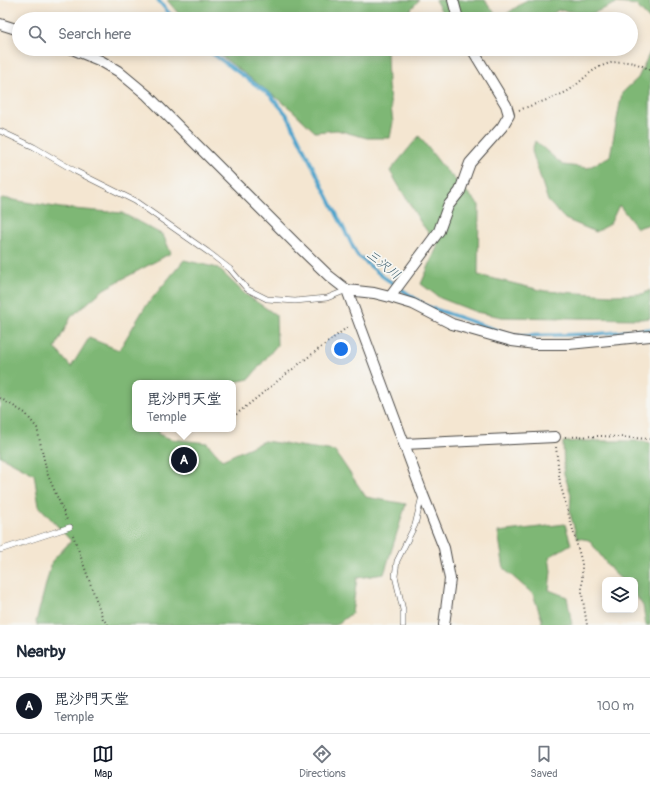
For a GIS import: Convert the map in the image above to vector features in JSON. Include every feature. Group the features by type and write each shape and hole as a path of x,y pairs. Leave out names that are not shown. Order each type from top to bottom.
{"street":[{"path":"453,0 456,12"},
{"path":"0,24 12,28"},
{"path":"88,56 118,71 147,95 299,247 329,276 348,290 374,293 413,304 452,324 512,341 535,344 569,344 650,336"},
{"path":"390,297 439,231 448,206 460,192 470,163 502,127 509,115 506,105 476,56"},
{"path":"348,290 404,444 444,548 450,579 444,625"},
{"path":"404,444 555,437"}],"lane":[{"path":"0,131 34,147 75,171 135,201 230,269 247,289 267,299 295,301 326,298 348,290"},
{"path":"403,625 403,610 395,576 397,561 415,525 423,495"},
{"path":"0,550 70,526"}],"path":[{"path":"509,115 567,92 591,72 609,63 625,61 643,65 650,70"},
{"path":"236,415 290,371 358,320"},
{"path":"0,398 25,413 38,428 47,473 70,526 103,619 108,625"},
{"path":"587,625 582,594 582,563 560,482 555,437 600,436 650,438"}],"green space":[{"path":"167,0 419,0 408,12 177,12"},
{"path":"435,0 485,0 494,12 442,12"},
{"path":"527,0 650,0 650,20 636,5 617,3 596,12 558,10 555,12 509,12"},
{"path":"650,52 650,223 637,228 619,205 610,224 596,232 565,219 548,201 532,151 535,141 563,165 588,168 610,156 622,93 638,78"},
{"path":"221,56 387,56 388,85 393,122 390,138 367,138 337,130 315,132 291,109"},
{"path":"419,136 443,167 479,205 478,275 545,291 612,295 643,294 650,290 650,318 502,317 476,312 440,298 421,284 438,245 421,223 390,171"},
{"path":"2,198 61,208 122,213 163,235 171,253 104,289 71,317 55,348 71,367 89,338 119,350 145,307 184,260 218,268 245,294 276,315 277,345 249,379 236,382 236,380 132,380 132,432 159,432 158,434 171,439 207,443 222,460 264,441 335,451 366,497 406,504 384,574 357,578 352,613 336,625 37,625 36,622 52,561 71,541 39,506 34,474 0,456 0,200"},
{"path":"643,441 650,443 650,625 646,625 643,606 638,598 638,577 619,577 613,572 589,540 577,538 570,513 571,494 564,474 563,442"},
{"path":"565,524 571,544 549,557 551,571 549,590 567,597 572,625 541,625 542,620 533,594 504,569 498,532"}],"waterway":[{"name":"三沢川","path":"158,0 168,12"},
{"name":"三沢川","path":"216,56 270,95 287,115 357,255 382,276 426,306 514,336 595,334 650,329"}],"place":[{"name":"毘沙門天堂","path":"184,460"}]}
